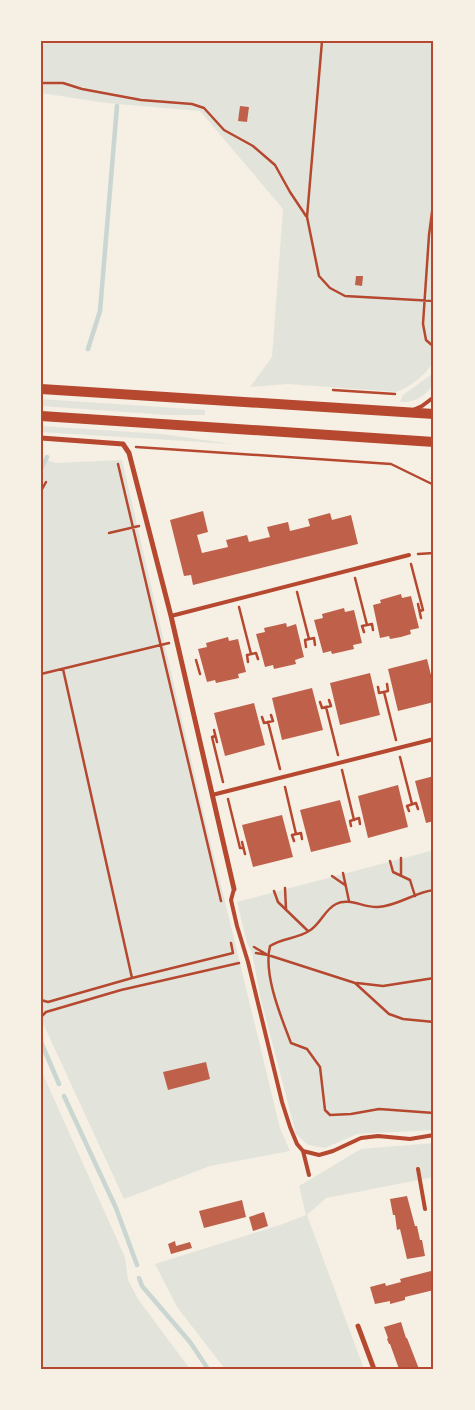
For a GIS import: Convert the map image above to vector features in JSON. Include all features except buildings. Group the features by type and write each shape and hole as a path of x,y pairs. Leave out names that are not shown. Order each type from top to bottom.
{"main road":[{"path":"41,389 434,414"},
{"path":"41,416 434,442"}],"street":[{"path":"41,438 123,444 129,453 171,616 234,889"},
{"path":"358,1326 374,1369"}],"lane":[{"path":"406,412 422,406 434,397"},
{"path":"171,616 409,555"},
{"path":"212,795 434,739"},
{"path":"234,889 231,900 282,1102 297,1144 303,1151 309,1175"},
{"path":"303,1151 319,1154 333,1152 361,1138 378,1136 410,1139 434,1135"},
{"path":"418,1169 425,1209"}],"path":[{"path":"322,41 307,217 319,276 330,288 345,296 434,301"},
{"path":"41,83 64,83 82,89 141,100 192,104 204,108 224,130 252,146 275,165 307,217"},
{"path":"434,197 429,235 423,324 426,340 434,346"},
{"path":"333,390 396,394"},
{"path":"123,444 133,447 391,464 434,486"},
{"path":"118,464 223,909"},
{"path":"432,478 434,486"},
{"path":"41,491 46,482"},
{"path":"109,533 138,526"},
{"path":"420,611 423,610 409,555 434,553"},
{"path":"353,569 367,625"},
{"path":"295,584 309,639"},
{"path":"237,599 251,654"},
{"path":"414,607 418,605 420,611 421,617 416,618"},
{"path":"364,632 362,626 372,624 373,630"},
{"path":"157,632 162,632"},
{"path":"306,647 305,640 314,638 316,645"},
{"path":"41,674 165,644"},
{"path":"248,662 247,655 256,653 258,659"},
{"path":"201,660 196,660 199,673 204,671"},
{"path":"64,669 132,978"},
{"path":"378,687 379,693 388,691 387,684"},
{"path":"320,702 322,708 331,706 329,700"},
{"path":"262,717 264,724 273,721 271,715"},
{"path":"219,732 214,732 216,740 220,738"},
{"path":"409,811 408,806 416,803 418,809"},
{"path":"351,826 350,821 359,818 360,824"},
{"path":"294,841 292,835 301,833 302,839"},
{"path":"247,842 242,842 245,853 249,851"},
{"path":"401,858 401,875"},
{"path":"390,861 393,872 410,880 415,896"},
{"path":"343,873 349,901"},
{"path":"332,876 346,886"},
{"path":"285,888 286,909"},
{"path":"434,890 381,907 369,908 349,901 337,903 325,913 319,924 308,932 291,939 278,941 270,946 268,955 275,1005 291,1043 307,1049 320,1067 325,1110 330,1115 379,1109 434,1113"},
{"path":"274,891 278,902 308,932"},
{"path":"229,936 233,953"},
{"path":"41,1000 48,1002 132,978 238,952"},
{"path":"268,955 355,983 382,986 434,978"},
{"path":"41,1016 46,1012 121,990 240,963"},
{"path":"355,983 389,1014 403,1019 434,1022"}],"shaded area":[{"path":"41,41 434,41 434,358 429,369 413,383 396,392 288,384 250,387 272,357 283,209 200,111 106,103 41,93"},
{"path":"434,374 431,386 424,395 413,401 400,402 403,395"},
{"path":"41,399 205,410 205,415 166,415 41,406"},
{"path":"41,426 162,434 232,444 41,432"},
{"path":"41,458 56,463 122,460 208,832 280,1128 290,1151 210,1166 124,1199 41,1019"},
{"path":"434,850 434,1130 357,1134 325,1148 308,1145 296,1134 260,996 252,953 247,943 237,902"},
{"path":"41,1070 125,1257 128,1280 138,1299 190,1369 41,1369"},
{"path":"434,1143 434,1177 326,1198 307,1215 364,1369 225,1369 177,1307 155,1264 306,1215 299,1186 361,1149"}],"waterway":[{"path":"88,349 100,311 117,106"},
{"path":"41,469 47,457"},
{"path":"41,1042 59,1084"},
{"path":"64,1096 116,1208 137,1265"},
{"path":"139,1278 142,1286 190,1342 208,1369"}]}
